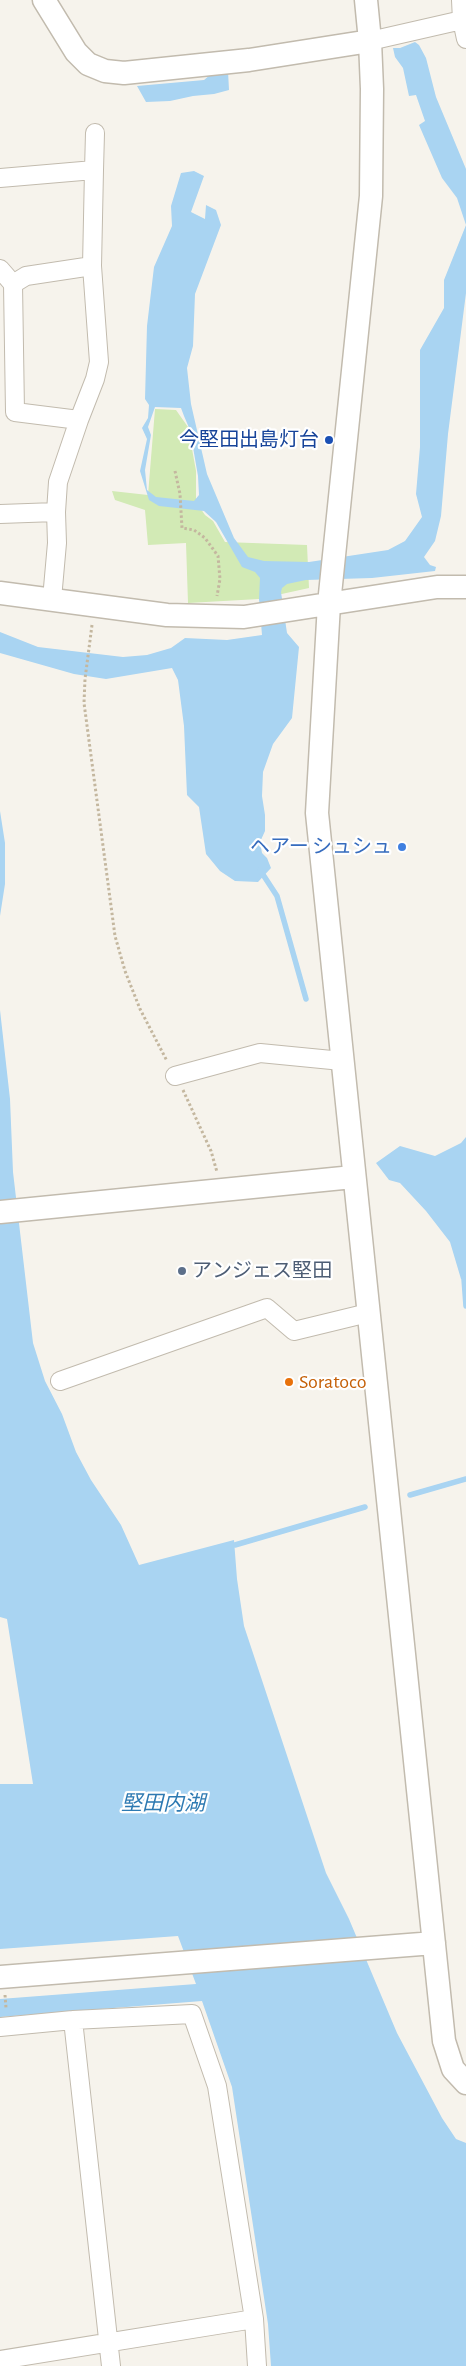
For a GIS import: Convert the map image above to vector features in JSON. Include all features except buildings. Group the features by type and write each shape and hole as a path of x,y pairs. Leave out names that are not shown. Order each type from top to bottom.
{"street":[{"path":"44,0 76,52 88,64 105,71 124,73 249,60 370,41 462,20"},
{"path":"366,0 370,41 371,196 330,594 317,813 353,1177 444,2041 453,2069 466,2083"},
{"path":"461,0 462,20 466,39"},
{"path":"52,599 57,543 56,512 58,482 95,379 99,362 92,266 95,133"},
{"path":"0,178 94,170"},
{"path":"13,284 26,276 92,266"},
{"path":"0,269 13,284 15,412 79,420"},
{"path":"0,514 56,512"},
{"path":"0,593 167,615 244,617 287,610 330,594 466,587"},
{"path":"175,1076 260,1053 342,1061"},
{"path":"0,1212 353,1177"},
{"path":"60,1381 267,1308 294,1331 368,1313"},
{"path":"2,1986 185,1962 434,1943"},
{"path":"0,2027 73,2020 192,2014 217,2086 254,2319 257,2366"},
{"path":"73,2020 111,2366"},
{"path":"0,2360 254,2319"}],"path":[{"path":"175,472 180,494 182,528 194,530 205,538 218,556 220,579 214,617"},
{"path":"90,639 84,703 114,936 140,1010 191,1105 211,1151 220,1190"},
{"path":"2,1986 6,2010"}],"green space":[{"path":"155,409 176,410 188,427 196,471 196,502 205,515 213,521 225,542 307,545 309,588 259,599 188,603 186,543 148,545 145,510 115,500 112,491 148,495"}],"water":[{"path":"415,42 419,45 426,58 436,97 466,169 466,225 457,198 442,178 419,125 425,121 416,95 409,96 403,68 395,57 393,48 400,48"},
{"path":"228,71 229,90 214,94 170,101 146,102 137,86 204,80 210,75"},
{"path":"194,171 204,176 191,212 205,219 206,205 216,210 221,225 195,294 193,346 187,368 191,404 207,474 234,538 248,557 264,561 309,562 388,550 405,541 422,517 416,494 420,447 420,350 444,308 444,280 466,225 466,293 448,434 441,516 435,541 424,557 430,565 436,567 435,571 372,578 306,580 287,584 282,588 287,633 299,647 292,718 273,744 263,772 262,796 265,831 260,842 262,853 267,858 271,868 258,882 235,881 220,871 206,854 199,807 187,795 184,726 178,680 172,668 106,679 74,674 0,653 0,632 38,647 123,657 147,655 171,648 185,638 227,640 262,635 259,599 260,578 255,572 242,567 216,522 204,511 159,506 149,500 140,471 147,439 142,428 148,418 149,405 145,399 147,326 154,267 172,226 171,206 181,173","holes":["155,407 181,408 190,430 198,476 199,495 194,501 156,497 147,490 145,470 151,435 148,427"]},
{"path":"0,811 5,843 5,884 0,916"},
{"name":"堅田内湖","path":"0,1010 10,1099 13,1172 33,1343 45,1381 62,1414 76,1452 91,1480 121,1525 139,1565 234,1540 237,1579 244,1626 326,1873 349,1919 397,2033 442,2118 456,2139 466,2143 466,2366 271,2366 268,2324 232,2087 202,2001 0,2017 0,1999 196,1984 178,1936 0,1949 0,1784 33,1784 7,1619 0,1617"},
{"path":"466,1137 466,1280 461,1279 450,1242 426,1211 400,1183 389,1180 376,1163 400,1146 435,1156 461,1143"}],"waterway":[{"path":"260,870 277,896 306,999"},
{"path":"464,1279 466,1306"},
{"path":"410,1495 466,1479"},
{"path":"235,1545 365,1507"}],"place":[{"name":"今堅田出島灯台","path":"329,440"},
{"name":"ヘアー シュシュ","path":"402,847"},
{"name":"アンジェス堅田","path":"182,1271"},
{"name":"Soratoco","path":"289,1382"}]}
